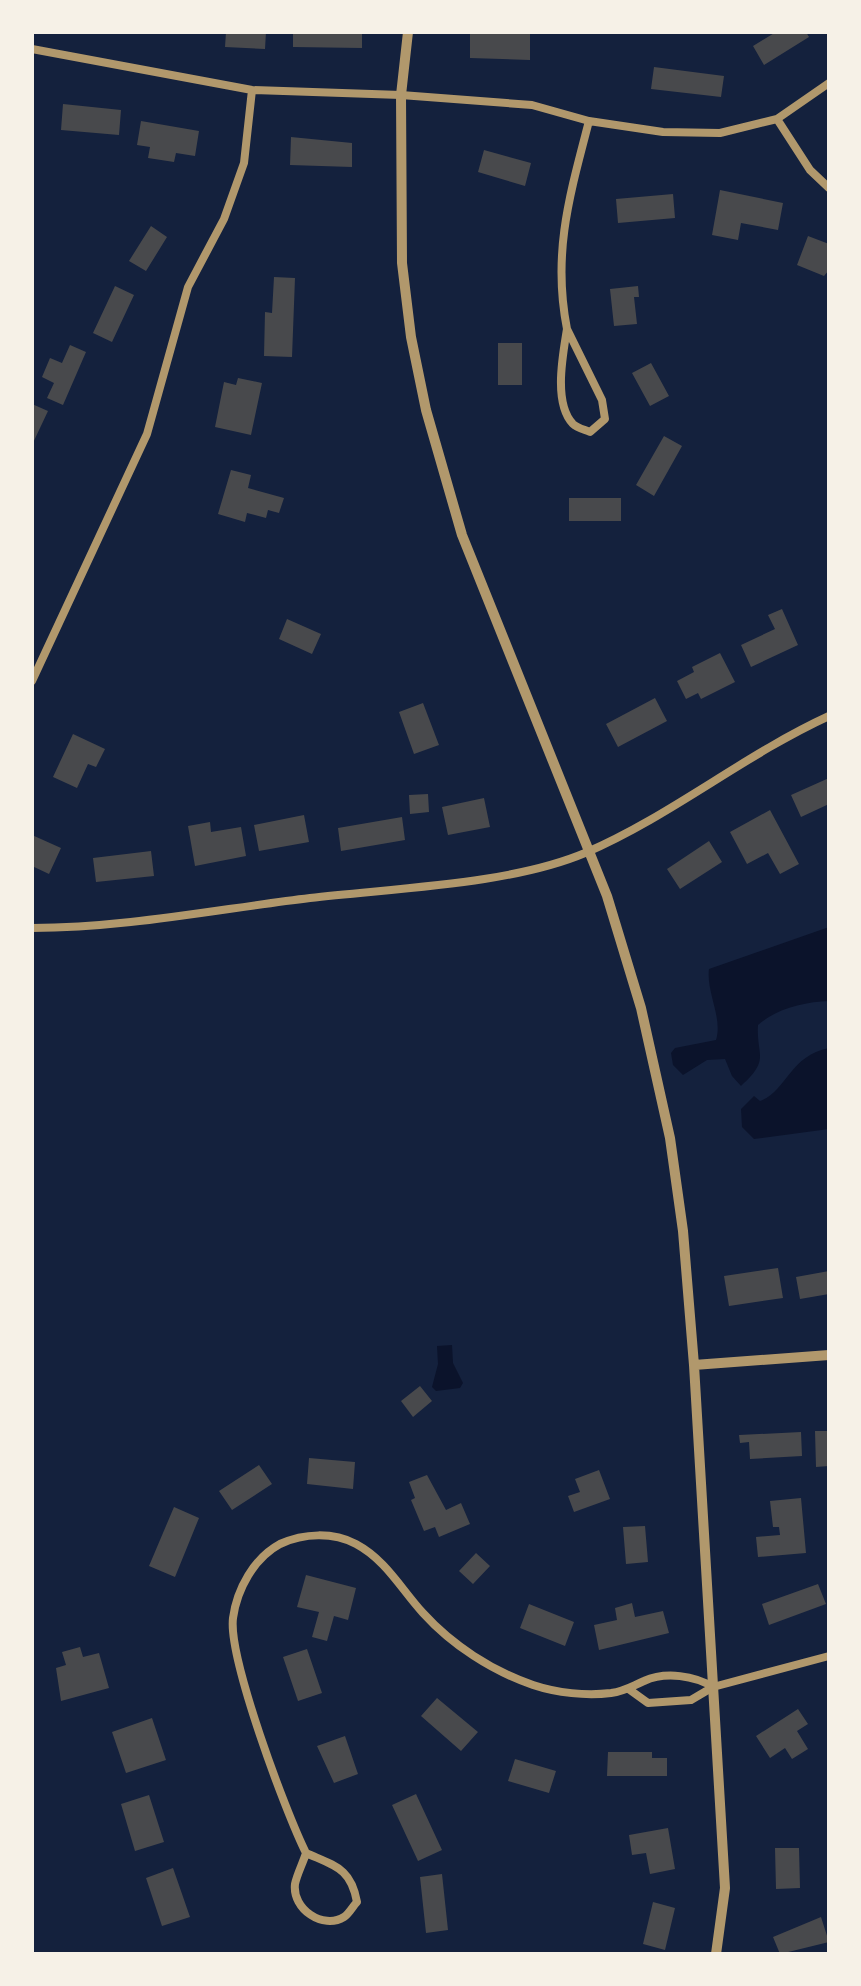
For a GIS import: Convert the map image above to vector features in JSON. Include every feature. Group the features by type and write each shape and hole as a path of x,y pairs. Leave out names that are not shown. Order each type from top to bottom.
{"street":[{"path":"408,32 401,95 402,263 411,337 426,410 462,535 607,896 659,1082 679,1194 694,1365 725,1888 716,1954"},
{"path":"32,49 252,90 401,95 532,105 589,121 663,132 720,133 777,119 829,83"},
{"path":"32,681 147,434 170,361 188,287 224,219 244,163 252,90"},
{"path":"777,119 810,170 829,188"},
{"path":"567,329 563,355 565,408 573,424 590,432 605,419 602,400 567,329 561,298 561,240 589,121"},
{"path":"32,928 124,923 478,878 563,861 588,851 765,748 829,716"},
{"path":"694,1365 829,1355"},
{"path":"306,1853 295,1886 299,1902 310,1915 327,1922 345,1917 357,1902 353,1883 340,1868 306,1853 291,1823 269,1760 234,1632 233,1620 239,1595 256,1562 270,1550 305,1536 342,1538 358,1545 387,1568 435,1625 498,1670 551,1690 590,1694 630,1690 647,1679 695,1676 713,1687"},
{"path":"630,1690 648,1703 691,1700 713,1687 829,1656"}],"water":[{"path":"829,927 829,1001 792,1007 758,1025 759,1063 741,1086 732,1076 725,1059 707,1060 683,1075 673,1065 671,1053 675,1048 716,1040 718,1032 709,969"},
{"path":"829,1048 829,1129 754,1139 742,1127 741,1109 754,1096 760,1101 777,1090 805,1058"},
{"path":"452,1345 453,1363 463,1383 460,1388 436,1391 432,1387 438,1364 437,1346"}],"building":[{"path":"226,32 266,32 265,49 225,47"},
{"path":"293,32 362,32 362,48 293,47"},
{"path":"776,32 806,32 809,37 764,65 753,46"},
{"path":"470,33 530,34 530,60 470,58"},
{"path":"654,67 724,76 721,97 651,89"},
{"path":"63,104 121,110 119,135 61,130"},
{"path":"141,121 199,131 195,156 176,153 174,162 148,158 150,147 137,145"},
{"path":"291,137 352,143 352,167 290,165"},
{"path":"484,150 531,163 525,186 478,172"},
{"path":"720,190 783,203 778,230 741,223 738,240 712,235"},
{"path":"673,194 675,218 618,223 616,199"},
{"path":"151,226 167,237 146,271 129,261"},
{"path":"808,236 829,244 829,270 824,276 797,265"},
{"path":"274,277 295,278 292,357 264,356 265,312 272,313"},
{"path":"115,286 134,295 112,342 93,333"},
{"path":"638,286 639,297 634,297 637,324 614,326 610,289"},
{"path":"498,343 522,343 522,385 498,385"},
{"path":"70,345 86,352 63,405 47,398 54,383 42,377 50,358 62,363"},
{"path":"651,363 669,396 650,406 632,373"},
{"path":"238,378 262,383 251,435 215,427 224,382 236,385"},
{"path":"32,404 48,411 32,445"},
{"path":"664,436 682,446 654,496 636,485"},
{"path":"231,470 251,475 248,488 284,498 279,513 268,510 266,518 247,513 245,522 218,514"},
{"path":"569,498 621,498 621,521 569,521"},
{"path":"782,609 798,645 751,667 741,645 775,629 768,615"},
{"path":"287,619 321,634 312,654 279,639"},
{"path":"720,653 735,682 701,699 698,693 686,699 677,681 694,672 692,667"},
{"path":"655,698 667,721 618,747 606,724"},
{"path":"423,703 439,745 414,754 399,712"},
{"path":"73,734 105,749 96,767 88,764 77,788 53,777"},
{"path":"829,778 829,804 801,817 791,795"},
{"path":"428,794 429,812 410,814 409,795"},
{"path":"484,798 490,827 448,835 442,807"},
{"path":"770,810 799,864 780,874 768,853 747,864 730,832"},
{"path":"304,815 309,842 259,851 254,825"},
{"path":"402,817 405,840 341,851 338,828"},
{"path":"210,822 211,832 241,827 246,856 195,866 188,826"},
{"path":"32,835 61,848 49,874 32,866"},
{"path":"709,841 722,862 680,889 667,869"},
{"path":"151,851 154,876 96,882 93,858"},
{"path":"778,1268 783,1298 729,1306 724,1276"},
{"path":"829,1271 829,1294 800,1299 796,1277"},
{"path":"420,1386 432,1401 413,1417 401,1401"},
{"path":"815,1431 829,1431 829,1466 816,1467"},
{"path":"801,1432 802,1456 750,1459 749,1442 740,1443 739,1435"},
{"path":"309,1458 355,1462 353,1489 307,1484"},
{"path":"259,1465 272,1484 232,1510 219,1491"},
{"path":"599,1470 610,1499 574,1512 568,1496 580,1492 575,1479"},
{"path":"427,1475 446,1510 461,1503 470,1524 439,1537 435,1527 424,1531 411,1500 415,1498 409,1482"},
{"path":"801,1498 806,1553 758,1557 756,1537 780,1535 779,1527 773,1527 770,1501"},
{"path":"174,1507 199,1518 175,1577 149,1566"},
{"path":"645,1526 648,1562 626,1564 623,1527"},
{"path":"476,1553 490,1566 473,1584 459,1571"},
{"path":"306,1575 356,1588 348,1620 334,1616 327,1641 312,1637 319,1612 297,1607"},
{"path":"818,1584 826,1604 769,1625 762,1604"},
{"path":"632,1603 635,1617 663,1611 669,1633 599,1650 594,1625 617,1620 615,1608"},
{"path":"529,1604 574,1622 565,1646 520,1628"},
{"path":"80,1647 83,1657 99,1653 109,1688 61,1701 56,1668 66,1665 62,1652"},
{"path":"307,1649 322,1693 298,1701 283,1657"},
{"path":"437,1698 478,1732 461,1751 421,1716"},
{"path":"798,1709 808,1724 797,1731 808,1749 792,1759 785,1748 770,1758 756,1736"},
{"path":"152,1718 166,1760 126,1773 112,1732"},
{"path":"345,1736 358,1774 334,1783 317,1746"},
{"path":"608,1752 652,1752 652,1758 667,1758 667,1776 607,1776"},
{"path":"515,1759 556,1771 549,1793 508,1781"},
{"path":"416,1794 442,1850 418,1861 392,1805"},
{"path":"149,1795 164,1842 135,1851 121,1804"},
{"path":"668,1828 675,1869 650,1874 646,1853 632,1855 629,1835"},
{"path":"775,1848 799,1848 800,1888 776,1889"},
{"path":"173,1868 190,1917 162,1926 146,1878"},
{"path":"442,1874 448,1930 426,1933 420,1877"},
{"path":"653,1902 675,1908 665,1950 643,1944"},
{"path":"821,1917 829,1942 780,1954 773,1937"}]}
